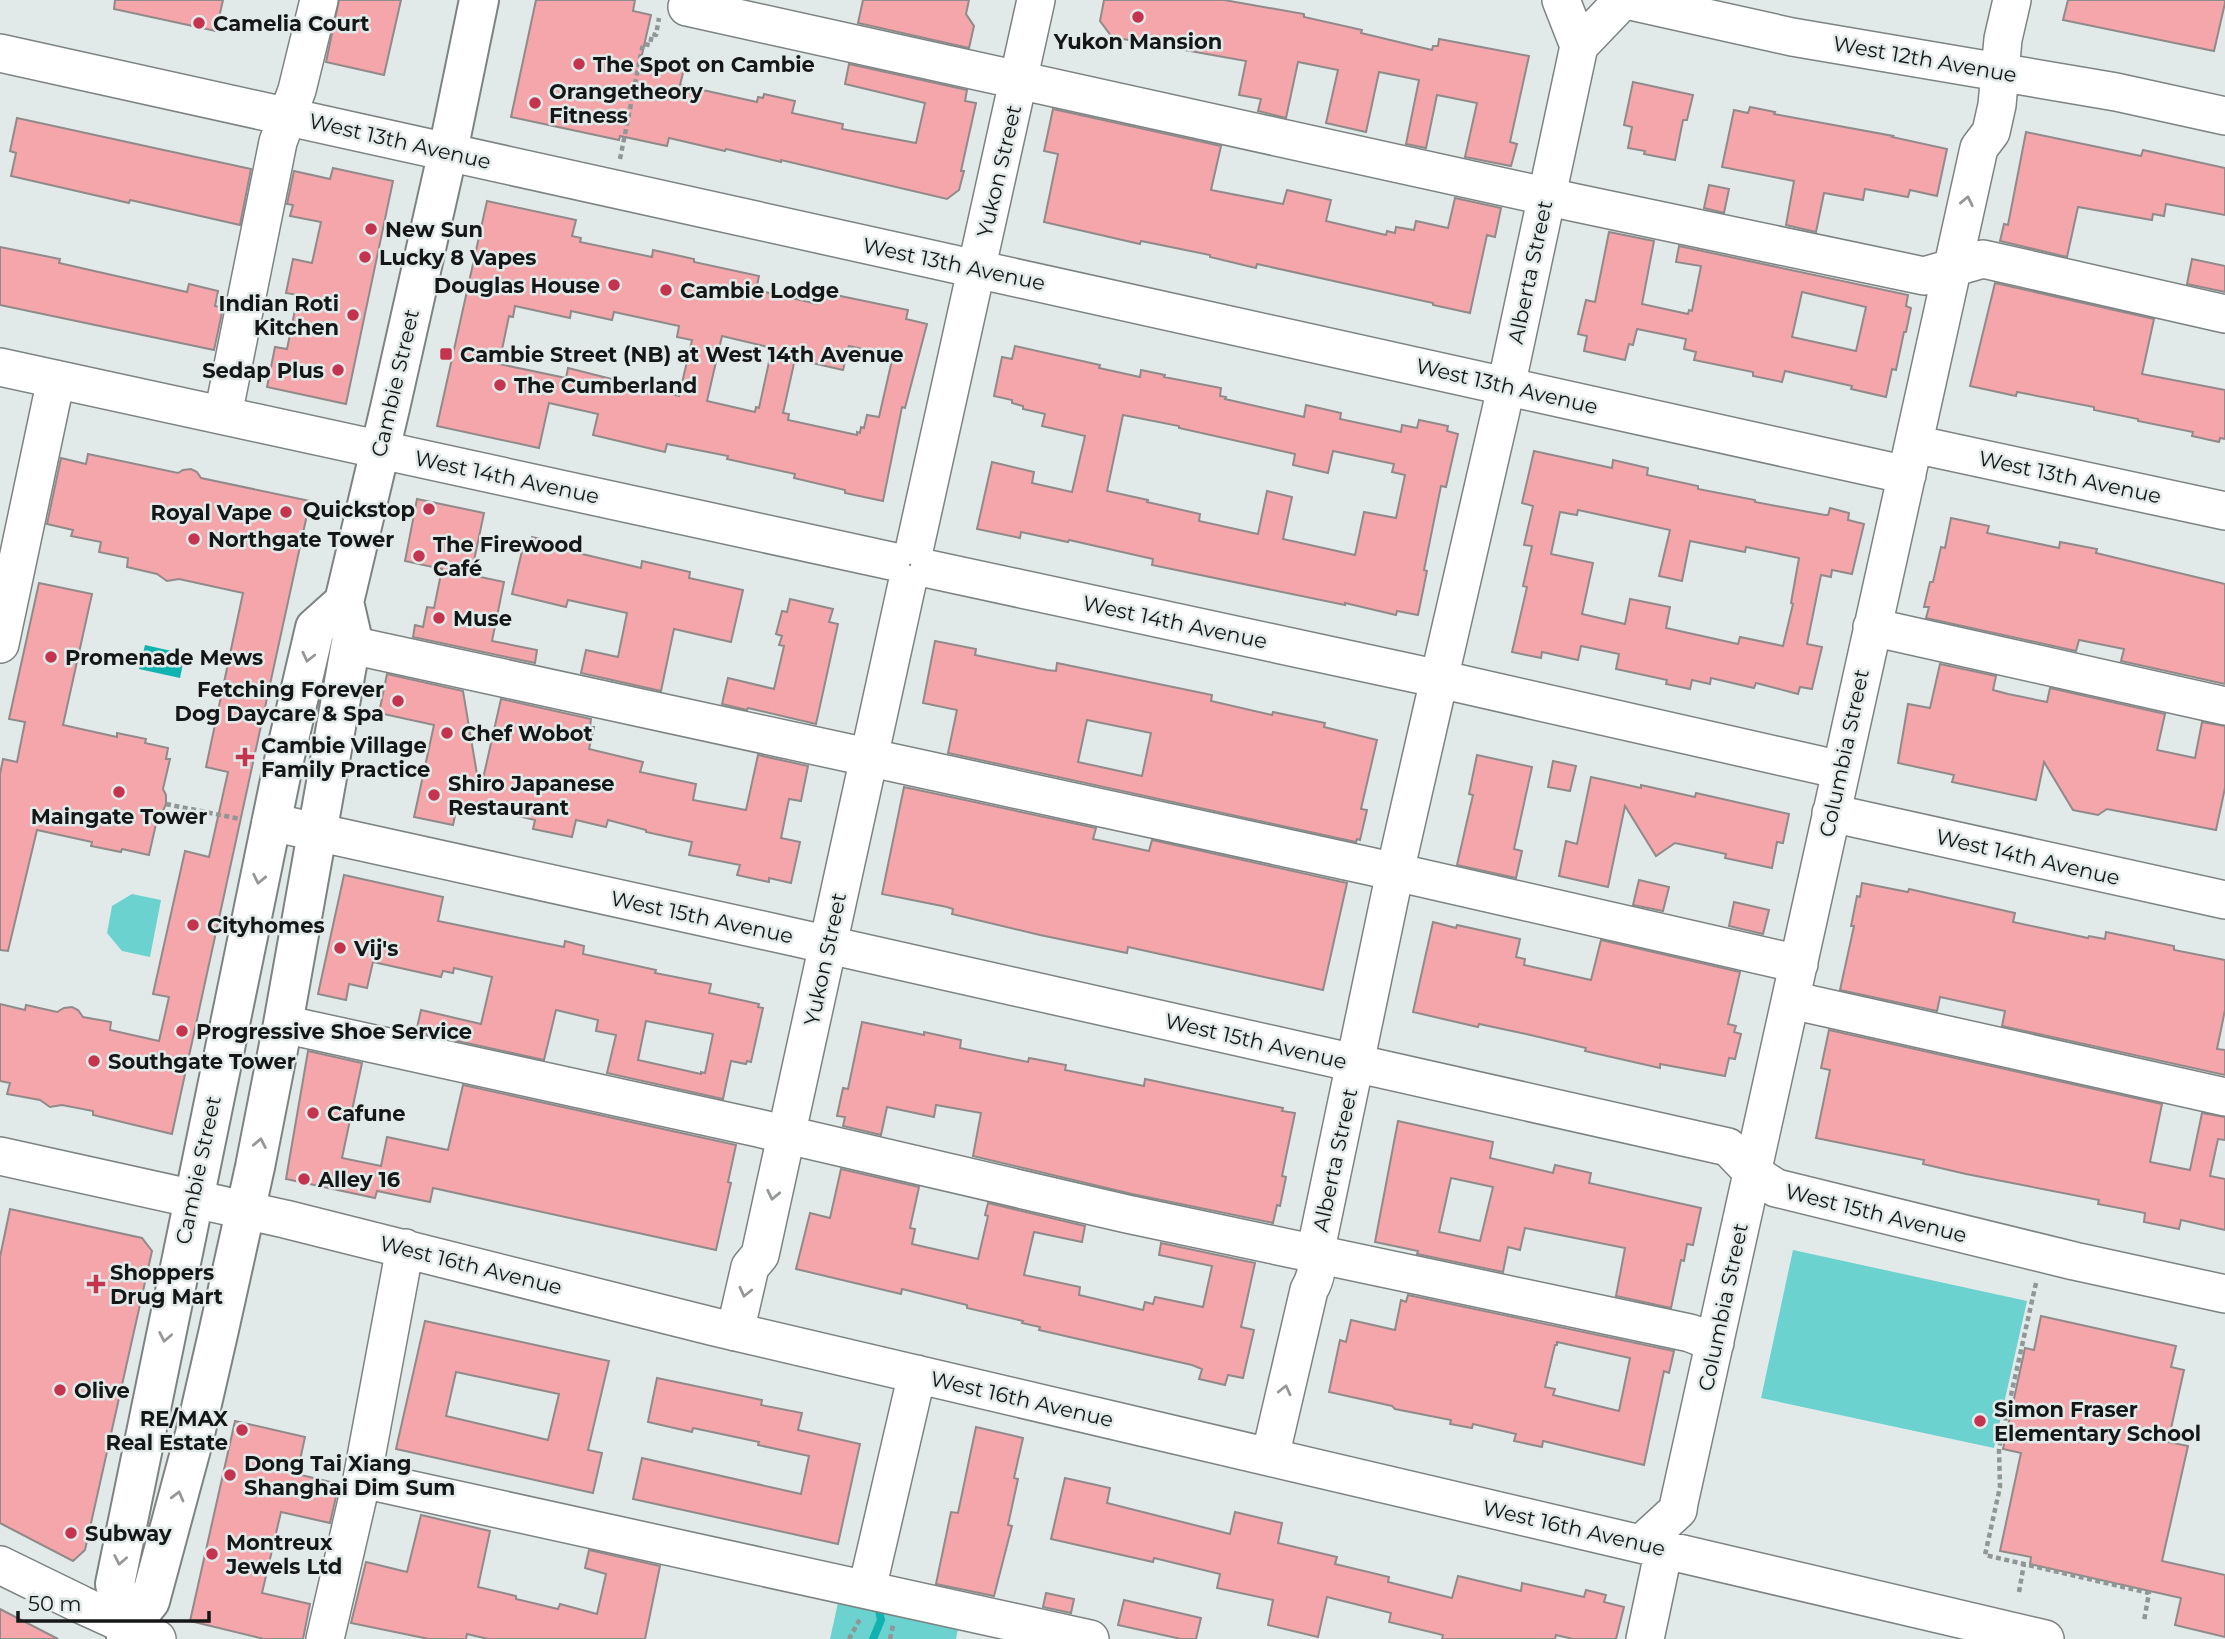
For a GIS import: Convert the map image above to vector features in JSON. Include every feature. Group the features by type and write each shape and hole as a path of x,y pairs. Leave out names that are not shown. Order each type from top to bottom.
{"main road":[{"name":"Cambie Street","path":"137,1635 150,1601 195,1434 245,1210 283,1024 351,645 352,637 344,602 381,450 479,0"},
{"name":"Cambie Street","path":"137,1635 115,1584 193,1198 260,821 315,628 344,602"}],"street":[{"path":"223,415 278,142 297,90 318,0"},
{"name":"Yukon Street","path":"736,1332 751,1267 760,1255 1035,0"},
{"path":"1561,0 1579,46 1625,0"},
{"name":"West 12th Avenue","path":"1625,0 1792,37 2116,92 2225,116"},
{"name":"Columbia Street","path":"1667,1550 1979,148 1991,132 2012,0"},
{"path":"675,7 687,6 1546,196 1924,276 1983,259 2225,314"},
{"name":"Alberta Street","path":"1270,1457 1308,1290 1315,1280 1318,1265 1315,1254 1395,872 1506,386 1579,46"},
{"name":"West 13th Avenue","path":"0,53 1506,386 1911,459 2225,511"},
{"name":"West 14th Avenue","path":"0,367 1439,679 1840,770"},
{"path":"0,644 56,379"},
{"path":"1872,627 2225,706"},
{"path":"351,645 1395,872 1799,964"},
{"name":"West 14th Avenue","path":"1831,813 2225,901"},
{"name":"West 15th Avenue","path":"260,821 829,945 1728,1147 1752,1172 1785,1191 2074,1261 2225,1294"},
{"path":"1791,1000 2225,1097"},
{"path":"283,1024 786,1134 1127,1214 1690,1333 1715,1343"},
{"name":"West 16th Avenue","path":"0,1156 245,1210 736,1332 2045,1639"},
{"path":"325,1639 362,1479 405,1248"},
{"path":"867,1589 917,1374"},
{"path":"362,1479 1090,1639"},
{"path":"1645,1639 1667,1550"},
{"path":"0,1564 137,1635"}],"path":[{"path":"620,159 643,44 650,45 652,34 656,35 675,7"},
{"path":"166,803 260,821"},
{"path":"2037,1277 1999,1449 2000,1487 1985,1555 2150,1594 2144,1621"},
{"path":"2019,1592 2024,1564"},
{"path":"849,1639 855,1625"}],"shaded area":[{"path":"145,645 185,654 180,678 139,669"},
{"path":"132,894 161,900 150,957 122,951 107,933 112,906"},
{"path":"1793,1250 2027,1301 1994,1448 1761,1398"},
{"path":"839,1598 959,1624 956,1639 830,1639"}],"building":[{"name":"Camelia Court","path":"115,0 223,0 216,31 114,9"},
{"path":"339,0 401,0 384,75 326,62"},
{"path":"536,0 635,0 633,11 651,15 641,59 684,69 680,85 757,102 758,97 763,98 764,94 795,101 792,113 843,124 842,129 916,143 925,103 845,84 849,64 967,90 965,101 976,103 959,190 947,199 781,160 669,138 667,146 620,136 619,140 511,117"},
{"path":"863,0 969,0 966,14 974,26 969,48 858,23"},
{"path":"1104,0 1224,0 1304,14 1304,17 1432,50 1433,46 1438,46 1439,39 1529,56 1510,142 1517,144 1511,166 1465,157 1477,103 1437,95 1426,148 1406,144 1419,80 1379,72 1366,132 1326,123 1338,70 1298,62 1286,118 1258,111 1261,99 1239,95 1246,61 1112,37 1100,21"},
{"path":"2068,0 2225,0 2225,3 2214,51 2063,20"},
{"path":"1633,82 1693,95 1687,120 1683,120 1675,160 1628,148 1632,127 1624,125"},
{"path":"1750,107 1947,149 1937,196 1910,190 1908,197 1865,189 1863,200 1824,193 1816,232 1786,225 1794,181 1722,167 1734,110 1748,113"},
{"path":"1053,109 1221,146 1211,190 1283,204 1287,190 1331,200 1326,221 1386,235 1387,231 1395,233 1396,227 1414,230 1416,221 1448,228 1455,198 1501,208 1495,237 1487,235 1470,313 1257,264 1256,268 1210,255 1141,241 1140,244 1044,222 1058,154 1044,151"},
{"path":"17,118 251,169 240,225 11,176 16,153 10,151"},
{"path":"2026,132 2141,156 2143,150 2225,168 2225,215 2166,204 2164,216 2153,214 2152,220 2078,207 2067,257 2000,241 2004,224 2008,225"},
{"path":"333,168 393,181 346,404 267,387 275,347 287,349 298,295 286,293 293,259 312,263 321,222 290,216 293,205 287,204 294,171 330,179"},
{"path":"1709,185 1729,189 1724,213 1704,208"},
{"path":"487,201 576,220 572,236 581,238 580,242 652,257 653,250 694,259 694,262 759,276 756,290 818,304 821,292 908,310 906,319 927,324 905,408 902,407 883,501 794,478 795,474 727,459 728,456 667,444 665,452 593,435 598,414 549,403 539,448 437,426","holes":["515,306 570,318 571,311 612,320 614,312 679,326 677,337 692,340 679,396 568,368 566,378 499,364 509,316 513,317","722,336 772,348 759,408 756,407 755,412 707,401","849,346 891,355 879,417 867,415 864,428 861,427 857,435 788,420 789,414 783,413 795,359 843,370"]},
{"path":"1609,232 1654,241 1642,304 1688,314 1689,310 1692,311 1701,266 1676,262 1679,246 1908,295 1906,306 1911,308 1896,370 1892,369 1886,397 1851,389 1852,386 1785,371 1782,382 1753,376 1753,372 1694,360 1696,352 1684,349 1686,339 1637,329 1625,360 1584,351 1587,336 1578,334 1586,300 1595,302","holes":["1802,292 1866,307 1856,351 1792,337"]},
{"path":"0,247 60,259 59,263 187,292 189,284 218,291 215,306 223,308 214,350 0,305"},
{"path":"2192,259 2225,266 2225,292 2187,284"},
{"path":"1995,283 2154,319 2142,374 2225,390 2225,439 2220,438 2219,442 2192,436 2193,432 2094,410 2094,407 2017,392 2016,396 1970,386"},
{"path":"1015,346 1140,377 1141,370 1221,388 1220,396 1226,397 1225,399 1304,417 1306,405 1341,413 1340,419 1401,432 1402,425 1417,428 1419,420 1448,426 1447,431 1458,434 1446,487 1441,486 1418,615 1397,611 1396,615 1152,565 1153,559 1069,540 1068,542 1021,532 1020,538 977,529 992,462 1034,472 1032,483 1072,492 1085,436 1042,426 1045,414 1023,409 1023,406 1012,403 1012,400 994,396 1002,357 1012,359","holes":["1123,415 1295,454 1293,465 1328,473 1333,451 1394,464 1392,472 1405,475 1396,518 1364,512 1355,555 1283,539 1292,497 1267,491 1258,534 1199,521 1200,514 1107,491"]},
{"path":"1534,451 1612,468 1613,460 1648,468 1647,475 1755,502 1825,515 1828,515 1830,508 1849,513 1848,520 1864,524 1852,574 1832,570 1831,577 1821,575 1807,644 1822,647 1812,689 1800,687 1798,694 1756,683 1754,688 1711,678 1710,684 1692,680 1690,689 1666,684 1667,680 1616,669 1619,654 1581,646 1578,660 1542,652 1541,658 1512,652 1527,587 1523,586 1532,546 1524,545 1533,506 1522,503","holes":["1578,510 1670,530 1659,576 1682,581 1690,541 1745,552 1746,547 1799,558 1791,603 1793,604 1783,646 1740,637 1738,644 1666,628 1670,607 1630,599 1625,624 1582,614 1593,563 1551,554 1560,512 1577,515"]},
{"path":"88,454 178,473 191,469 201,478 310,501 172,1134 93,1115 93,1111 62,1105 50,1107 40,1100 7,1094 10,1083 0,1081 0,1004 25,1010 26,1005 57,1012 72,1007 83,1017 111,1022 110,1030 159,1041 169,997 153,994 185,851 209,857 228,772 206,767 243,593 179,579 167,581 157,574 127,567 128,558 99,552 101,542 71,536 73,530 47,524 61,458 86,464"},
{"path":"417,499 484,513 471,575 504,582 492,641 537,650 535,663 413,637 415,625 423,627 427,607 434,608 442,569 405,561"},
{"path":"1951,518 1989,526 1987,533 2059,548 2060,542 2097,549 2096,553 2225,584 2225,684 2121,661 2124,649 2079,640 2076,651 1926,618 1929,607 1924,607 1930,582 1933,582 1941,547 1945,548"},
{"path":"532,537 579,548 578,553 641,568 642,561 690,572 689,578 743,590 731,642 674,629 661,691 581,673 586,650 618,657 627,613 568,600 566,607 512,594 524,542 531,543"},
{"path":"39,583 92,594 63,725 117,737 117,733 146,739 145,743 168,748 166,759 170,759 163,789 166,804 158,815 149,855 91,846 92,842 37,830 8,951 0,950 0,774 3,759 17,762 25,722 9,719"},
{"path":"790,599 833,609 829,622 838,624 816,724 722,704 728,678 774,689 784,646 779,645 782,636 776,634 782,611 787,612"},
{"path":"935,641 976,649 975,655 1056,671 1057,663 1212,695 1211,701 1272,715 1273,712 1325,723 1324,727 1377,740 1361,809 1367,810 1360,840 1357,839 1356,842 948,753 957,710 923,703","holes":["1087,720 1151,733 1142,776 1078,762"]},
{"path":"1940,664 1996,676 1993,690 2008,694 2047,702 2050,688 2165,714 2157,750 2195,758 2202,722 2225,726 2225,788 2216,830 2107,809 2098,815 2073,810 2044,762 2036,800 1952,782 1954,775 1898,763 1908,704 1930,708"},
{"path":"387,674 463,691 480,792 501,699 591,719 590,727 594,727 589,749 643,762 640,772 696,784 693,800 746,810 758,755 808,766 801,801 789,799 781,838 800,842 791,883 769,878 769,882 737,875 740,865 689,855 692,842 608,820 606,827 576,820 572,837 533,829 535,820 458,802 453,825 414,817 434,725 379,713"},
{"path":"1477,755 1532,767 1514,849 1522,851 1516,878 1457,865 1473,795 1469,794"},
{"path":"1553,761 1576,766 1570,791 1548,787"},
{"path":"1591,777 1695,797 1696,793 1789,814 1783,843 1777,842 1772,868 1675,843 1656,856 1625,806 1608,887 1559,876 1566,841 1577,844"},
{"path":"904,787 1096,828 1093,839 1149,851 1152,840 1347,883 1323,990 1128,947 1127,953 1040,935 952,914 953,909 947,907 882,894"},
{"path":"344,875 443,897 438,921 564,947 565,941 584,946 583,954 711,984 709,993 759,1004 758,1007 763,1008 751,1062 747,1061 746,1064 731,1061 723,1099 607,1073 616,1035 596,1031 598,1020 556,1010 544,1060 416,1032 421,1010 481,1024 492,977 454,968 453,973 443,971 441,977 373,962 367,988 349,984 346,1000 318,994","holes":["646,1021 713,1034 705,1073 638,1060"]},
{"path":"1639,880 1669,887 1663,911 1633,905"},
{"path":"1862,883 1908,892 1909,889 2015,913 2013,922 2088,938 2105,939 2106,932 2225,960 2225,1010 2217,1049 2225,1050 2225,1075 2002,1026 2005,1011 1940,997 1937,1011 1840,990 1854,926 1851,926 1857,896 1860,897"},
{"path":"1734,902 1769,910 1763,934 1729,926"},
{"path":"1433,922 1520,939 1516,957 1525,959 1524,965 1591,980 1601,940 1740,972 1728,1024 1736,1026 1734,1032 1741,1034 1735,1059 1729,1058 1725,1076 1660,1064 1660,1068 1526,1034 1479,1024 1478,1027 1413,1012"},
{"path":"862,1022 961,1040 960,1048 1028,1062 1029,1058 1066,1065 1065,1070 1144,1086 1145,1079 1283,1108 1282,1111 1295,1113 1282,1176 1286,1177 1280,1206 1277,1205 1273,1223 1132,1194 973,1156 981,1113 936,1105 934,1117 887,1107 881,1135 843,1126 845,1117 837,1116 843,1088 848,1089"},
{"path":"1829,1030 2162,1104 2150,1162 2190,1170 2202,1113 2225,1117 2225,1140 2218,1139 2210,1176 2225,1179 2225,1230 2181,1220 2179,1229 2144,1222 2145,1213 2098,1204 2099,1200 1966,1174 1923,1164 1924,1160 1816,1138 1830,1070 1821,1068"},
{"path":"308,1051 362,1063 342,1158 381,1166 387,1137 448,1150 463,1085 736,1145 728,1182 731,1183 716,1250 433,1188 430,1202 377,1191 375,1198 286,1179"},
{"path":"1398,1121 1493,1142 1490,1158 1553,1173 1555,1165 1591,1173 1589,1183 1701,1208 1693,1245 1687,1244 1684,1261 1681,1260 1671,1308 1616,1296 1625,1248 1525,1228 1520,1250 1508,1247 1503,1272 1375,1242","holes":["1451,1178 1493,1187 1480,1241 1439,1232"]},
{"path":"841,1169 919,1187 910,1228 915,1229 912,1244 978,1259 988,1216 985,1215 988,1203 1085,1226 1082,1242 1034,1232 1024,1275 1080,1287 1079,1295 1143,1310 1145,1302 1153,1304 1155,1297 1203,1307 1212,1266 1159,1255 1161,1243 1255,1263 1241,1327 1254,1330 1243,1378 1228,1375 1225,1385 1199,1379 1202,1369 1192,1365 1039,1330 1040,1327 1022,1323 1023,1321 902,1289 901,1294 796,1269 810,1213 830,1218"},
{"name":"Olive","path":"10,1209 142,1238 152,1251 85,1550 73,1561 0,1523 0,1257"},
{"path":"1408,1295 1674,1351 1669,1373 1664,1371 1644,1465 1543,1441 1542,1447 1514,1441 1516,1434 1473,1424 1472,1428 1450,1424 1451,1420 1329,1392 1340,1340 1346,1342 1351,1320 1395,1330 1401,1300 1406,1302","holes":["1557,1342 1630,1358 1619,1411 1553,1395 1555,1389 1545,1387"]},
{"path":"2041,1316 2176,1346 2171,1367 2184,1370 2168,1442 2188,1446 2162,1561 2225,1575 2225,1637 2175,1625 2181,1598 2030,1564 2031,1557 2000,1551 2021,1453 2003,1449 2025,1348 2034,1350"},
{"path":"425,1321 609,1361 588,1450 602,1453 593,1493 396,1449","holes":["456,1372 559,1394 548,1440 446,1416"]},
{"path":"657,1378 762,1400 761,1405 802,1413 798,1430 860,1444 838,1544 633,1499 642,1458 801,1494 809,1456 693,1428 692,1432 648,1422"},
{"path":"235,1421 305,1437 297,1474 339,1484 330,1523 281,1512 262,1593 310,1604 303,1639 264,1639 190,1621"},
{"path":"976,1427 1023,1438 1008,1525 1012,1526 994,1596 936,1584 951,1512 958,1513"},
{"path":"1065,1478 1110,1488 1107,1503 1230,1534 1235,1512 1282,1523 1278,1543 1337,1557 1335,1564 1389,1577 1388,1582 1452,1598 1458,1576 1521,1591 1522,1583 1584,1597 1586,1590 1606,1595 1604,1602 1624,1607 1616,1639 1573,1639 1556,1635 1555,1639 1442,1639 1443,1635 1389,1622 1391,1613 1327,1597 1318,1637 1268,1625 1273,1600 1217,1588 1220,1574 1154,1558 1153,1562 1051,1539"},
{"path":"421,1515 490,1531 478,1587 558,1609 560,1604 597,1614 606,1574 585,1568 589,1550 660,1566 645,1639 488,1639 467,1634 466,1639 429,1639 351,1623 366,1562 407,1572"},
{"path":"1046,1593 1074,1599 1071,1613 1043,1607"},
{"path":"1124,1600 1201,1618 1196,1639 1181,1639 1118,1625"},
{"path":"0,1609 58,1639 0,1639"}],"waterway":[{"path":"873,1639 881,1620 878,1605"}],"place":[{"name":"Yukon Mansion","path":"1138,17"},
{"name":"Camelia Court","path":"199,23"},
{"name":"The Spot on Cambie","path":"579,64"},
{"name":"Orangetheory Fitness","path":"535,103"},
{"name":"New Sun","path":"371,229"},
{"name":"Lucky 8 Vapes","path":"365,257"},
{"name":"Douglas House","path":"614,285"},
{"name":"Cambie Lodge","path":"666,290"},
{"name":"Indian Roti Kitchen","path":"353,315"},
{"name":"Cambie Street (NB) at West 14th Avenue","path":"446,354"},
{"name":"Sedap Plus","path":"338,370"},
{"name":"The Cumberland","path":"500,385"},
{"name":"Quickstop","path":"429,509"},
{"name":"Royal Vape","path":"286,512"},
{"name":"Northgate Tower","path":"194,539"},
{"name":"The Firewood Café","path":"419,556"},
{"name":"Muse","path":"439,618"},
{"name":"Promenade Mews","path":"51,657"},
{"name":"Fetching Forever Dog Daycare & Spa","path":"398,701"},
{"name":"Chef Wobot","path":"447,733"},
{"name":"Cambie Village Family Practice","path":"245,757"},
{"name":"Maingate Tower","path":"119,792"},
{"name":"Shiro Japanese Restaurant","path":"434,795"},
{"name":"Cityhomes","path":"193,925"},
{"name":"Vij's","path":"340,948"},
{"name":"Progressive Shoe Service","path":"182,1031"},
{"name":"Southgate Tower","path":"94,1061"},
{"name":"Cafune","path":"313,1113"},
{"name":"Alley 16","path":"304,1179"},
{"name":"Shoppers Drug Mart","path":"96,1284"},
{"name":"Olive","path":"60,1390"},
{"name":"Simon Fraser Elementary School","path":"1980,1421"},
{"name":"RE/MAX Real Estate","path":"242,1430"},
{"name":"Dong Tai Xiang Shanghai Dim Sum","path":"230,1475"},
{"name":"Subway","path":"71,1533"},
{"name":"Montreux Jewels Ltd","path":"212,1554"}]}
